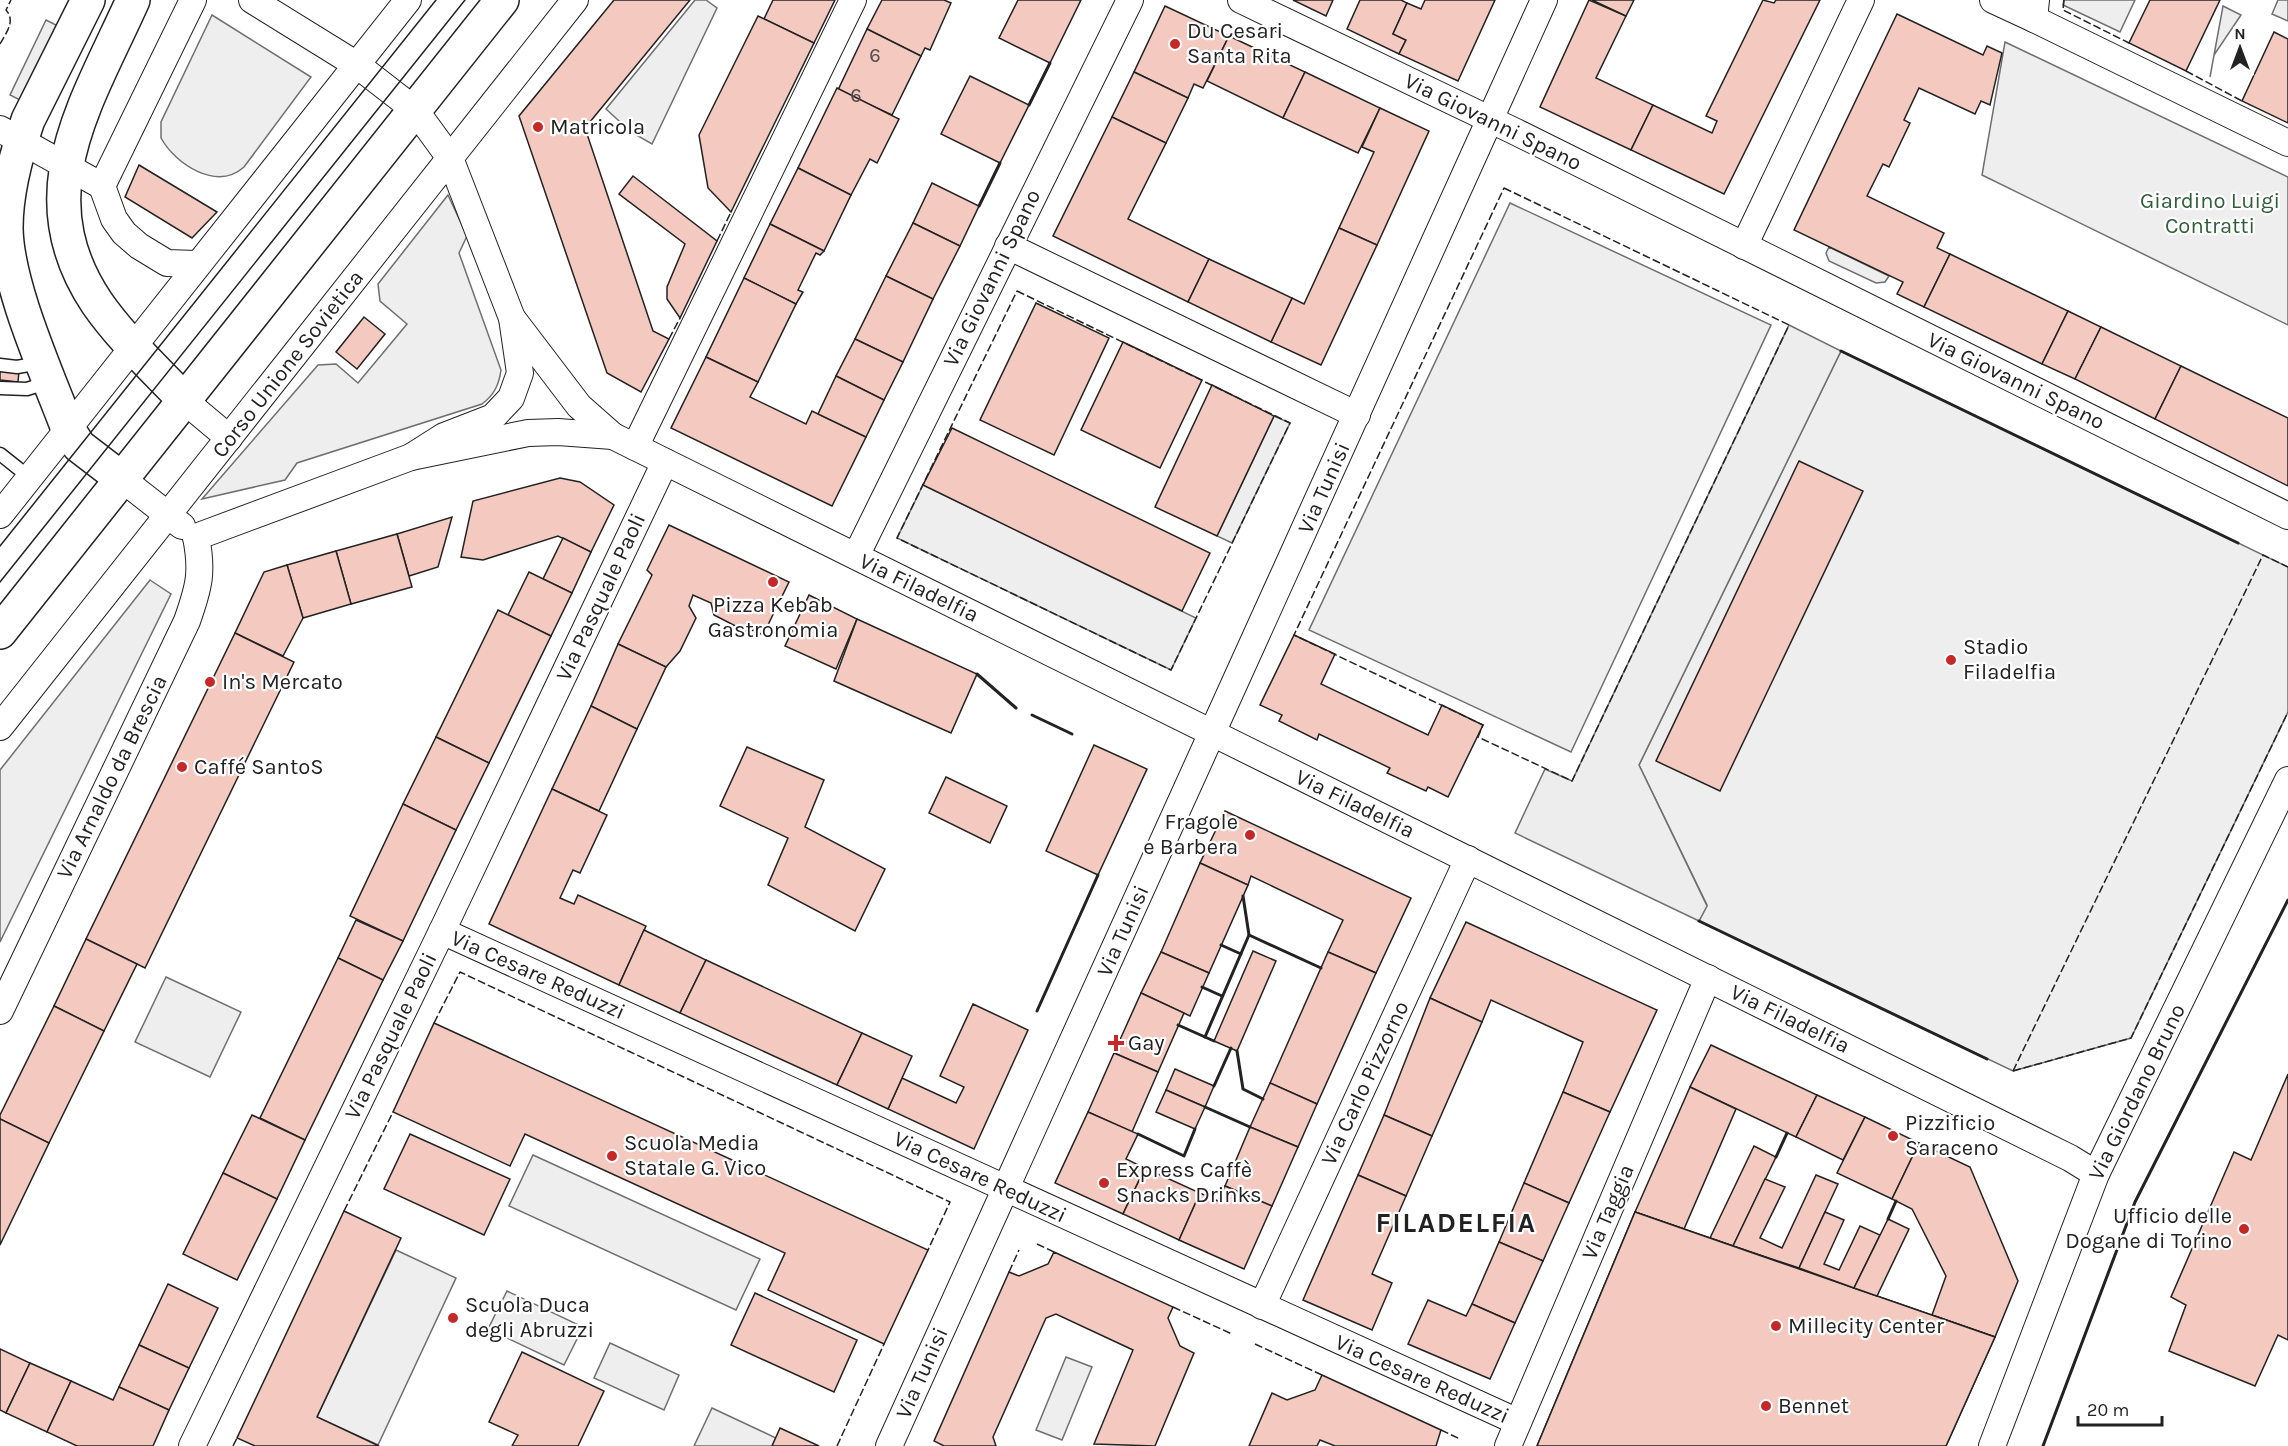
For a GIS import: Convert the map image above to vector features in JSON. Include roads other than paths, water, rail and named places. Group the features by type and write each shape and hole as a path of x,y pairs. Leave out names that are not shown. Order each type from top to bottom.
{"main road":[{"path":"88,0 28,120 11,134 4,257 68,429 80,446 122,479"},
{"path":"133,0 74,132 66,164 63,206 71,252 83,280 99,305 186,402"},
{"path":"0,632 186,402 502,0"}],"street":[{"path":"102,186 193,0"},
{"path":"252,0 357,65 415,110 450,158 512,318 519,373 510,398 493,417 444,436 411,457"},
{"path":"0,514 134,346 196,264 408,0"},
{"name":"Corso Unione Sovietica","path":"0,727 575,0"},
{"path":"635,447 854,0"},
{"name":"Via Giovanni Spano","path":"856,556 1130,0"},
{"name":"Via Giovanni Spano","path":"1241,0 1491,120 2288,516"},
{"name":"Via Tunisi","path":"889,1446 1545,0"},
{"path":"1744,246 1861,0"},
{"path":"1993,0 2035,9 2288,142"},
{"path":"11,134 102,186 114,219 124,233 140,246 167,263 196,264"},
{"name":"Via Tunisi","path":"1008,246 1357,415"},
{"path":"512,318 579,406 612,436"},
{"path":"186,402 229,438"},
{"path":"122,479 196,537 411,457 528,433 558,432 612,436"},
{"name":"Via Filadelfia","path":"612,436 1708,978 2096,1173"},
{"name":"Via Pasquale Paoli","path":"192,1446 442,931 665,462"},
{"name":"Via Arnaldo da Brescia","path":"0,1011 188,621 198,591 201,565 196,537"},
{"name":"Via Giordano Bruno","path":"1992,1446 2096,1173 2288,780"},
{"name":"Via Carlo Pizzorno","path":"1262,1306 1468,860"},
{"name":"Via Cesare Reduzzi","path":"442,931 1518,1422"},
{"name":"Via Taggia","path":"1508,1446 1708,978"}],"lane":[{"path":"0,365 46,372"},
{"path":"0,388 27,389 46,372"},
{"path":"0,454 30,477"}],"tram line":[{"path":"0,546 436,0"},
{"path":"0,582 465,0"}],"place":[{"name":"Du Cesari Santa Rita","path":"1175,44"},
{"name":"Matricola","path":"538,127"},
{"name":"Pizza Kebab Gastronomia","path":"773,582"},
{"name":"Stadio Filadelfia","path":"1951,660"},
{"name":"In's Mercato","path":"210,682"},
{"name":"Caffé SantoS","path":"182,767"},
{"name":"Fragole e Barbera","path":"1250,835"},
{"name":"Gay","path":"1116,1043"},
{"name":"Pizzificio Saraceno","path":"1893,1136"},
{"name":"Scuola Media Statale G. Vico","path":"612,1156"},
{"name":"Express Caffè Snacks Drinks","path":"1104,1183"},
{"name":"Ufficio delle Dogane di Torino","path":"2244,1229"},
{"name":"Scuola Duca degli Abruzzi","path":"453,1318"},
{"name":"Millecity Center","path":"1776,1326"},
{"name":"Bennet","path":"1766,1406"}],"district":[{"name":"FILADELFIA","path":"1456,1222"}],"park label":[{"name":"Giardino Luigi Contratti","path":"2210,214"}]}
